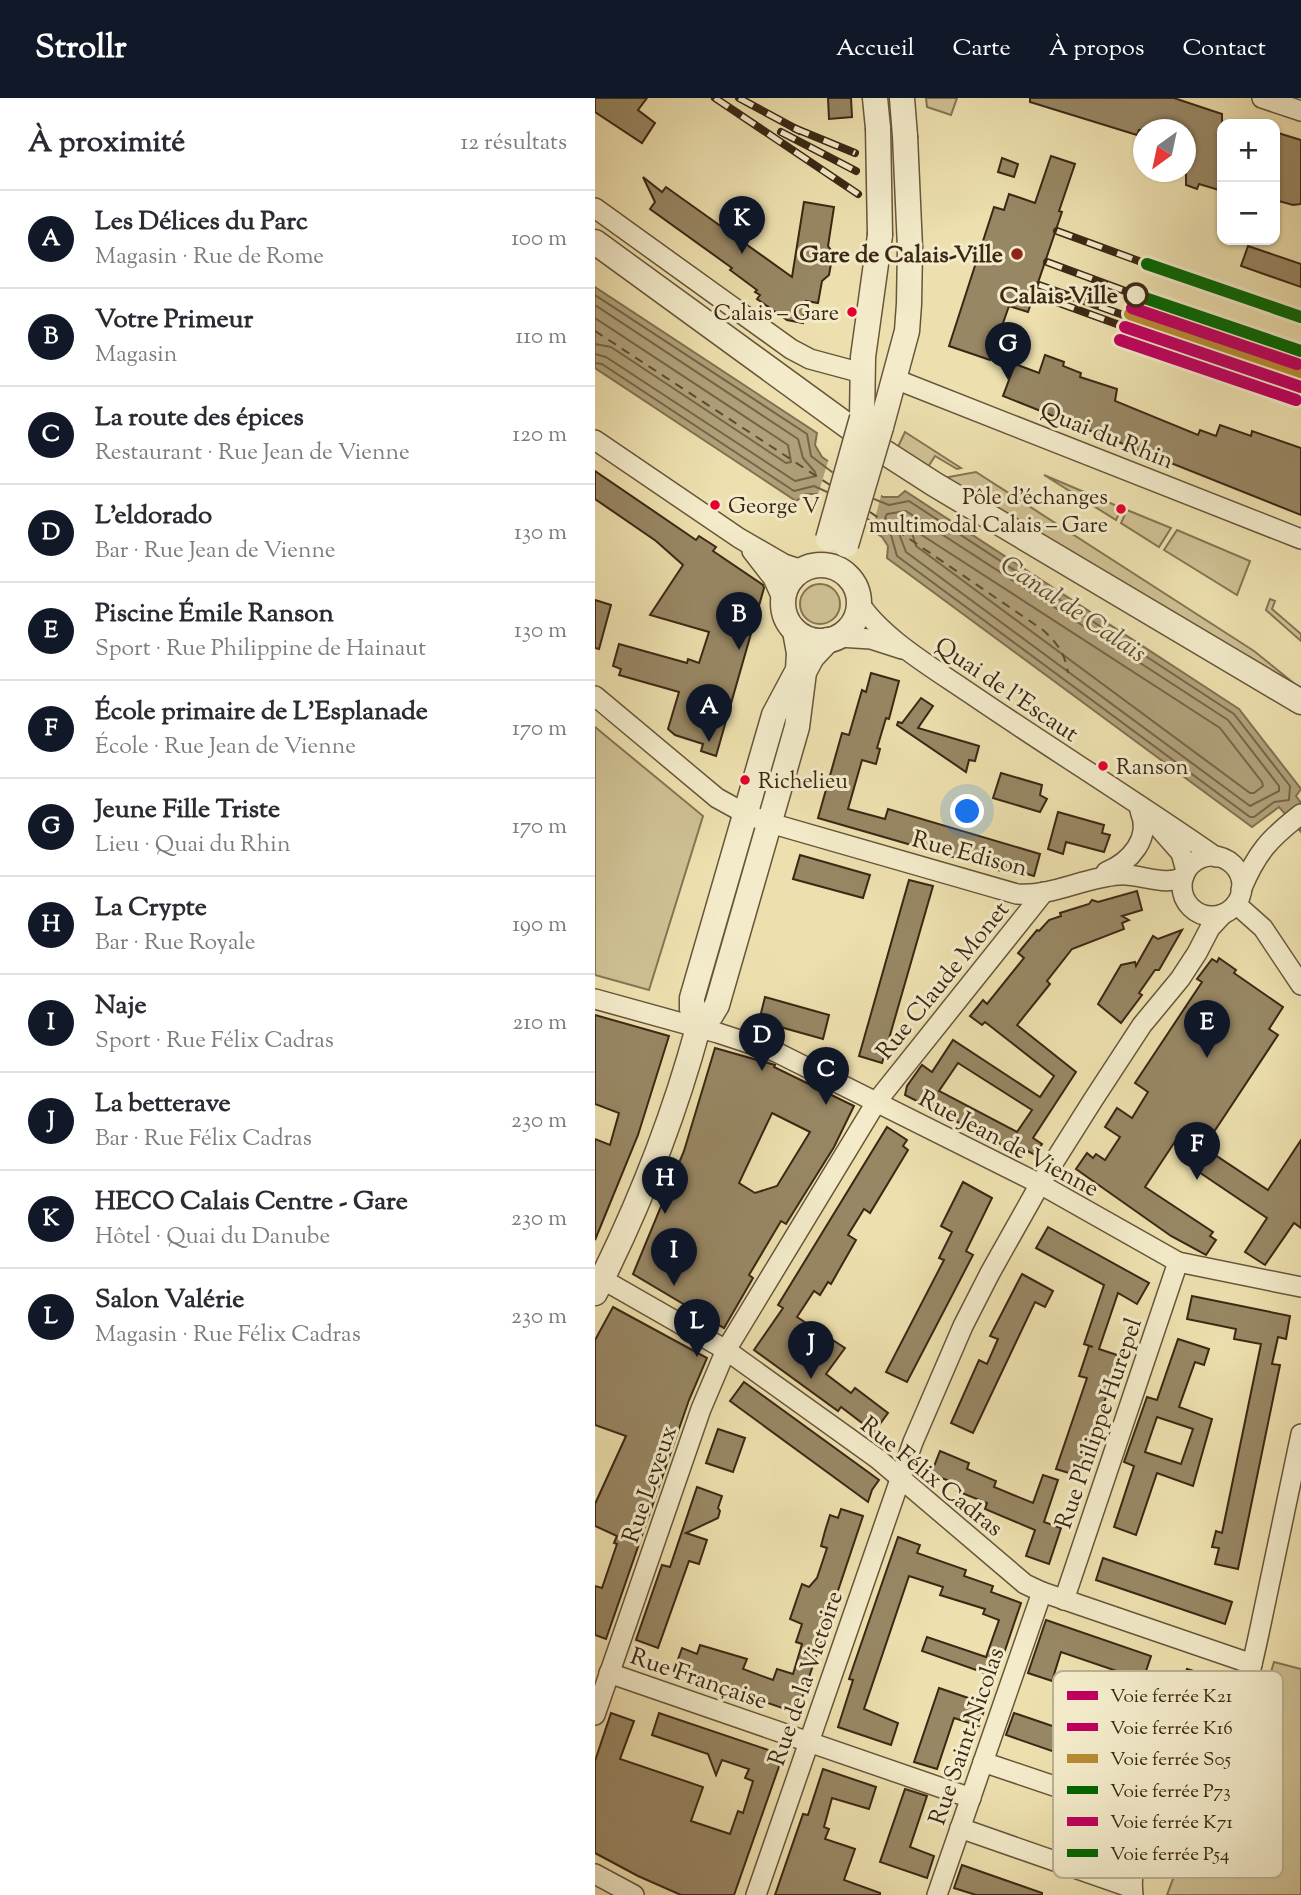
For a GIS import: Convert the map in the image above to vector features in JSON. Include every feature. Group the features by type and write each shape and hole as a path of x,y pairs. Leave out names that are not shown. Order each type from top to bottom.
{"street":[{"path":"872,423 862,373 880,234 875,98"},
{"path":"844,573 837,542 872,423 895,379 907,331 909,248 902,98"},
{"path":"1262,98 1301,111"},
{"path":"595,208 791,349 817,361 862,373"},
{"path":"595,242 879,448 934,484 1301,702"},
{"name":"Quai du Rhin","path":"895,379 1301,538"},
{"path":"595,440 739,538 784,564 807,568 829,566 844,573 853,584 859,601 854,622 812,657 804,672 797,727 717,1005 698,1028 660,1147 625,1235 597,1282"},
{"path":"698,1028 692,1010 692,998 775,715 795,679 799,665 799,646 795,631 785,617 783,600 765,566 739,538"},
{"path":"783,600 790,581 837,542"},
{"name":"Quai de l'Escaut","path":"859,601 909,652 1219,858"},
{"path":"795,631 812,640 833,638"},
{"name":"Quai de l'Escaut","path":"833,638 871,639 909,652"},
{"name":"Rue Edison","path":"595,696 717,799 746,814 771,822 1017,894 1044,892 1092,878 1125,874 1172,881 1185,873"},
{"name":"Quai de l'Escaut","path":"1113,789 1163,831 1179,849 1185,873"},
{"path":"1092,878 1120,866 1127,860 1143,833 1140,811"},
{"path":"1219,858 1237,871 1233,902 1215,916 1203,915 1189,906 1182,892 1185,873 1197,860 1242,852 1276,834 1301,814"},
{"name":"Rue de la Victoire","path":"756,1895 901,1477 924,1414 963,1326 1040,1185 1143,1025 1197,953 1210,928 1233,902 1255,859 1276,834"},
{"name":"Rue Claude Monet","path":"726,1350 877,1101 1044,892"},
{"path":"1233,902 1263,928 1301,985"},
{"name":"Rue Jean de Vienne","path":"595,999 776,1052 1040,1185 1178,1262 1301,1287"},
{"name":"Rue Philippe Hurepel","path":"1063,1600 1178,1262"},
{"name":"Rue Félix Cadras","path":"597,1282 726,1350 901,1477 1018,1579 1063,1600 1252,1664"},
{"name":"Rue Leveux","path":"595,1715 701,1409 726,1350"},
{"path":"1250,1671 1301,1434"},
{"name":"Rue Saint-Nicolas","path":"937,1895 1042,1592"},
{"name":"Rue Française","path":"609,1673 971,1798"},
{"path":"983,1762 1053,1786"},
{"path":"960,1828 1053,1862"},
{"path":"595,1874 634,1895"},
{"path":"1097,1878 1133,1891"}],"shaded area":[{"path":"926,98 957,98 951,115 927,107"},
{"path":"905,432 961,468 957,469 935,456 928,467 895,453"},
{"path":"976,472 1254,651 1301,689 938,479"},
{"path":"1044,475 1122,508 1116,520"},
{"path":"1127,510 1171,528 1159,547 1121,523"},
{"path":"1177,530 1250,561 1237,595 1164,550"},
{"path":"820,584 834,590 840,604 834,618 820,624 806,618 800,604 806,590"},
{"path":"1270,599 1275,601 1272,609 1301,634 1301,641 1266,610"},
{"path":"595,727 703,816 649,990 595,975"},
{"path":"1274,1662 1301,1669 1301,1895 1167,1895 1173,1878 1283,1878 1283,1671 1271,1671"}],"water":[{"name":"Canal de Calais","path":"595,287 817,433 815,445 822,457 883,497 898,497 905,491 1239,709 1301,789 1296,796 1301,803 1301,832 1279,807 1252,827 887,558 888,546 882,537 816,494 806,494 796,501 595,368"}],"pier":[{"path":"829,458 882,492 871,533 817,498"}],"building":[{"path":"595,98 647,98 638,110 655,123 642,143 595,112"},
{"path":"828,98 851,98 852,117 829,119"},
{"path":"1030,98 1174,98 1222,114 1222,119 1217,119 1217,189 1199,184 1197,189 1186,185 1186,182 1196,182 1196,119 1133,119 1133,134 1030,102"},
{"path":"1280,134 1301,140 1301,204 1280,201"},
{"path":"1051,156 1075,164 1059,211 1062,212 1028,312 1009,306 990,360 949,346 994,207 1004,210 1009,194 1035,203"},
{"path":"1002,158 1018,164 1014,177 998,172"},
{"path":"643,177 662,192 666,187 792,277 804,202 834,207 828,246 833,253 829,275 822,281 818,303 806,301 803,323 787,320 757,299 760,295 755,292 757,290 730,270 732,268 650,209 655,202"},
{"path":"1248,246 1301,264 1301,287 1241,266"},
{"path":"1045,355 1064,362 1063,366 1081,373 1080,377 1117,389 1115,401 1198,435 1200,430 1216,436 1220,425 1251,436 1252,431 1301,448 1301,515 1003,396 1015,364 1039,373"},
{"path":"595,471 696,540 699,536 716,547 713,551 763,585 716,756 701,751 703,744 675,735 668,729 679,692 619,675 621,669 613,666 619,644 687,663 688,659 699,663 709,632 650,615 683,565 656,541 595,499"},
{"path":"595,600 611,605 599,649 595,648"},
{"path":"871,673 899,681 889,719 886,718 877,748 880,749 876,764 862,760 848,809 885,819 888,809 1040,854 1034,876 1007,868 1005,872 818,818 842,733 849,735 862,690 866,692"},
{"path":"921,698 933,706 918,728 979,746 975,761 969,760 966,772 897,725 898,722 902,723"},
{"path":"1001,773 1042,785 1040,795 1047,799 1040,812 993,798"},
{"path":"1058,812 1104,825 1102,833 1110,835 1104,852 1066,842 1063,854 1048,849"},
{"path":"800,855 870,875 863,898 793,879"},
{"path":"909,880 933,886 882,1063 859,1056"},
{"path":"1137,891 1142,910 1122,916 1129,920 1122,923 1124,929 1072,949 1047,981 1050,984 1017,1025 1076,1072 1033,1138 1042,1144 1035,1155 1020,1147 1018,1151 1008,1148 905,1095 907,1086 922,1065 932,1072 953,1040 1040,1097 1054,1076 985,1022 982,1025 970,1016 983,1000 987,1004 1024,958 1018,953 1037,930 1049,920 1061,916 1060,913 1089,904 1092,900 1098,902","holes":["958,1063 1032,1110 1017,1132 939,1091"]},
{"path":"1182,930 1159,970 1155,970 1139,993 1142,995 1121,1023 1098,1004 1121,965 1135,962 1136,966 1153,936 1158,939"},
{"path":"1219,958 1236,970 1234,973 1283,1007 1269,1029 1278,1035 1206,1144 1176,1140 1145,1187 1213,1232 1210,1236 1216,1240 1206,1255 1171,1236 1076,1169 1087,1153 1093,1158 1096,1154 1105,1160 1120,1137 1105,1127 1117,1108 1132,1118 1148,1092 1135,1083 1202,982 1197,979 1212,959 1217,962"},
{"path":"765,997 829,1015 823,1039 759,1021"},
{"path":"595,1015 669,1036 638,1135 595,1240 595,1139 610,1145 619,1113 595,1104"},
{"path":"715,1048 775,1065 774,1067 854,1106 834,1147 786,1224 781,1221 749,1275 753,1278 724,1328 633,1274 684,1151","holes":["772,1113 810,1132 777,1186 755,1193 739,1183"]},
{"path":"887,1127 907,1140 903,1146 908,1150 870,1213 864,1209 848,1235 856,1240 831,1284 828,1282 820,1295 814,1291 797,1317 845,1348 826,1374 851,1393 855,1388 888,1413 874,1432 841,1407 838,1411 754,1350 783,1308 778,1305"},
{"path":"1301,1140 1301,1228 1294,1223 1265,1265 1245,1252 1267,1218 1196,1170 1209,1151 1268,1190"},
{"path":"963,1182 992,1198 966,1251 973,1255 907,1382 886,1372 944,1260 939,1258 952,1232 941,1226"},
{"path":"1048,1227 1149,1283 1137,1304 1118,1293 1099,1349 1120,1356 1079,1476 1056,1469 1087,1378 1079,1376 1089,1346 1093,1347 1084,1344 1104,1285 1036,1248"},
{"path":"1022,1274 1053,1291 1045,1307 1035,1302 973,1433 951,1423 979,1360 987,1364 998,1339 990,1336"},
{"path":"1192,1296 1290,1316 1286,1339 1278,1337 1272,1364 1280,1365 1238,1569 1215,1564 1219,1548 1212,1547 1216,1531 1222,1533 1261,1344 1234,1339 1236,1329 1187,1319"},
{"path":"613,1307 707,1358 689,1400 606,1639 595,1635 595,1586 602,1588 617,1544 614,1543 617,1536 595,1526 595,1504 626,1436 595,1425 595,1340"},
{"path":"1178,1339 1209,1349 1204,1365 1195,1362 1179,1407 1212,1419 1193,1486 1157,1473 1136,1535 1114,1527 1134,1466 1124,1462 1147,1397 1157,1400","holes":["1157,1417 1193,1429 1181,1464 1145,1452"]},
{"path":"744,1382 879,1480 868,1502 730,1401"},
{"path":"718,1429 745,1438 733,1472 706,1463"},
{"path":"940,1451 969,1463 967,1469 996,1481 994,1487 1033,1503 1043,1475 1058,1480 1044,1522 1061,1528 1049,1564 1026,1556 1035,1530 985,1509 987,1503 957,1491 960,1485 931,1474"},
{"path":"697,1487 722,1496 718,1508 720,1511 718,1518 686,1533 707,1540 699,1564 689,1561 658,1648 636,1640 662,1565 670,1567"},
{"path":"841,1509 863,1516 797,1713 674,1671 682,1648 697,1654 700,1645 747,1659 743,1669 773,1680 777,1669 793,1674 802,1644 796,1642 802,1624 790,1619 802,1584 809,1587 817,1578 827,1548 821,1546 830,1515 838,1518"},
{"path":"898,1537 920,1545 917,1553 966,1570 964,1576 993,1586 991,1592 1021,1603 996,1677 922,1651 927,1637 986,1657 999,1620 983,1614 985,1609 940,1595 943,1587 909,1576 864,1709 898,1723 891,1745 838,1727 853,1680 849,1679"},
{"path":"1103,1558 1232,1602 1225,1624 1096,1580"},
{"path":"1046,1620 1151,1656 1146,1671 1117,1671 1061,1652 1052,1681 1028,1673"},
{"path":"939,1688 986,1704 979,1726 954,1718 937,1769 914,1762"},
{"path":"611,1713 634,1721 620,1759 703,1787 691,1821 730,1834 738,1811 743,1813 753,1781 745,1778 749,1769 722,1760 716,1775 708,1754 652,1735 659,1713 783,1755 734,1895 681,1895 595,1853 595,1761"},
{"path":"1014,1713 1053,1726 1053,1751 1006,1735"},
{"path":"823,1769 876,1787 869,1809 832,1798 824,1827 829,1829 825,1839 855,1849 844,1880 880,1895 775,1895 803,1814 808,1815"},
{"path":"905,1789 927,1796 910,1847 934,1856 927,1878 880,1862"},
{"path":"962,1865 1042,1895 976,1895 954,1888"}],"ferry route":[{"path":"595,331 830,485"},
{"path":"870,512 1043,630 1060,649 1068,673"}],"railway":[{"path":"715,98 858,194"},
{"path":"739,98 800,131"},
{"path":"794,128 855,153"},
{"path":"781,132 856,171"},
{"path":"1057,231 1147,264"},
{"path":"1047,262 1136,295"},
{"path":"1039,285 1129,317"},
{"path":"1059,303 1125,327"}],"rail line":[{"name":"P54","path":"1147,264 1301,317"},
{"name":"P73","path":"1136,295 1301,351"},
{"name":"K71","path":"1132,308 1297,364"},
{"name":"S05","path":"1130,314 1301,372"},
{"name":"K21","path":"1125,327 1301,387"},
{"name":"K16","path":"1120,340 1296,400"}],"place":[{"name":"HECO Calais Centre - Gare","path":"742,254"},
{"name":"Gare de Calais-Ville","path":"1017,254"},
{"name":"Calais-Ville","path":"1136,295"},
{"name":"Calais – Gare","path":"852,312"},
{"name":"Jeune Fille Triste","path":"1008,380"},
{"name":"George V","path":"715,505"},
{"name":"Pôle d'échanges multimodal Calais – Gare","path":"1121,509"},
{"name":"Votre Primeur","path":"739,650"},
{"name":"Les Délices du Parc","path":"709,742"},
{"name":"Ranson","path":"1103,766"},
{"name":"Richelieu","path":"745,780"},
{"name":"Piscine Émile Ranson","path":"1207,1058"},
{"name":"L'eldorado","path":"762,1071"},
{"name":"La route des épices","path":"826,1105"},
{"name":"École primaire de L'Esplanade","path":"1197,1180"},
{"name":"La Crypte","path":"665,1214"},
{"name":"Naje","path":"674,1286"},
{"name":"Salon Valérie","path":"697,1357"},
{"name":"La betterave","path":"811,1379"}]}
